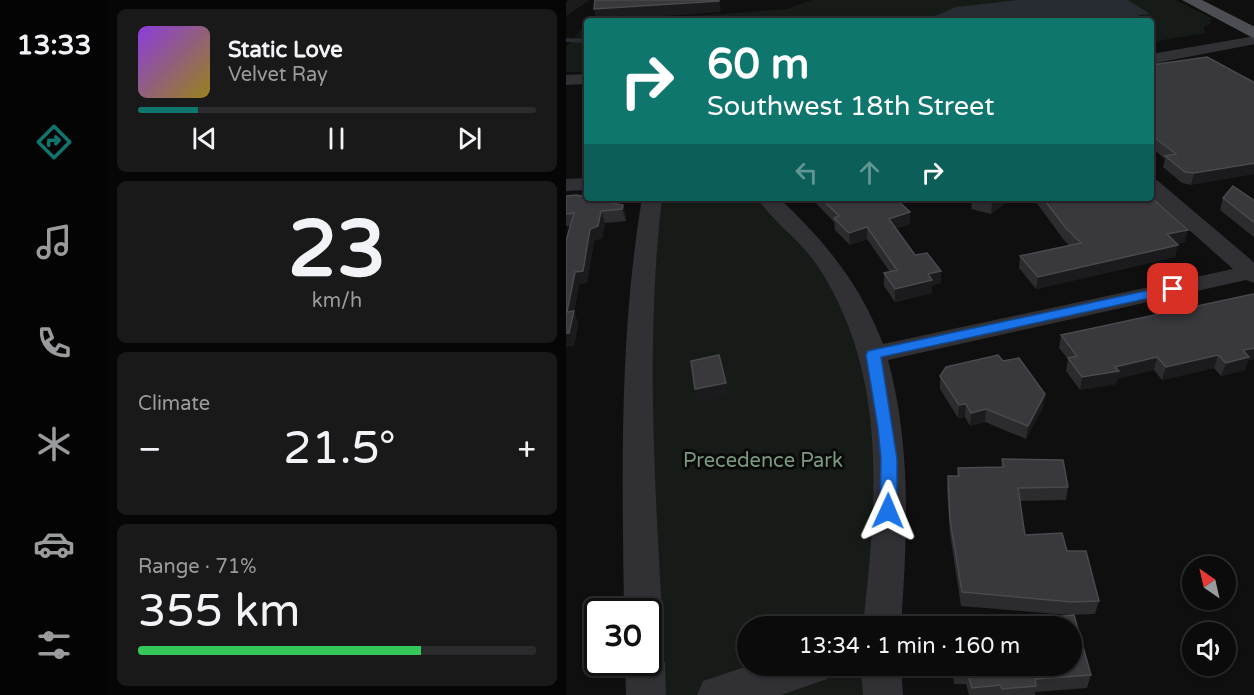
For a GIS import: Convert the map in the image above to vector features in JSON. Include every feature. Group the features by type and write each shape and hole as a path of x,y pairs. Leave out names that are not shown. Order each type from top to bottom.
{"main road":[{"path":"1190,0 1254,31"},
{"path":"1220,0 1254,31"}],"street":[{"path":"1154,48 1254,31"},
{"path":"1154,58 1254,31"},
{"path":"566,80 584,79"},
{"path":"566,90 584,90"},
{"path":"566,185 584,184"},
{"path":"1154,188 1253,273"},
{"path":"643,598 637,353 652,201"},
{"path":"770,201 814,246 831,269 854,310 873,355 889,459 882,616"},
{"path":"873,355 1253,273"},
{"path":"645,676 646,695"},
{"path":"716,695 780,676"},
{"path":"882,676 883,695"}],"green space":[{"path":"812,0 1176,0 1213,19 1208,20 1212,22 1203,27 1206,33 1154,42 1154,18 662,18 787,9"},
{"path":"584,26 584,72 566,72 566,47"},
{"name":"Precedence Park","path":"660,201 760,201 812,256 846,315 865,369 876,454 867,616 737,616 737,676 866,676 869,695 662,695 662,598 657,598 648,395"}],"shaded area":[{"path":"1018,0 1128,0 1150,14 1139,15 1136,18 931,18 956,7"}],"building":[{"path":"595,0 719,0 719,1 594,9"},
{"path":"1207,57 1255,83 1255,163 1194,173 1185,172 1165,156 1176,154 1154,137 1154,65"},
{"path":"1233,186 1255,201 1255,223 1223,198"},
{"path":"576,195 584,196 584,201 602,201 623,205 622,209 601,211 598,226 590,229 583,271 575,272 567,312 574,311 569,333 566,333 566,241 574,213 566,214 566,196"},
{"path":"1154,200 1188,230 1167,234 1178,245 1038,277 1020,256 1081,243 1065,227 1045,201"},
{"path":"824,201 898,201 910,212 889,219 915,255 927,253 941,271 928,274 932,280 895,289 884,273 897,270 867,227 849,233 834,218 839,216"},
{"path":"1253,294 1255,296 1255,348 1243,350 1249,357 1226,363 1218,355 1166,367 1157,357 1115,367 1119,371 1082,377 1068,358 1077,356 1061,335"},
{"path":"719,355 726,383 695,389 691,361"},
{"path":"998,355 1003,361 1019,358 1045,394 1028,426 986,409 971,413 966,404 959,405 940,376 946,367"},
{"path":"1002,459 1063,460 1068,487 1018,488 1025,535 1062,533 1067,551 1086,551 1099,601 1072,602 962,592 950,520 948,476 959,476 958,468 1004,467"},
{"path":"1082,643 1091,675 1082,676"},
{"path":"968,676 1077,676 1035,679 1036,686 1002,689 1000,685 972,688"}],"waterway":[{"path":"566,40 584,41"}],"route":[{"path":"888,511 889,459 873,355 1173,289"}]}
